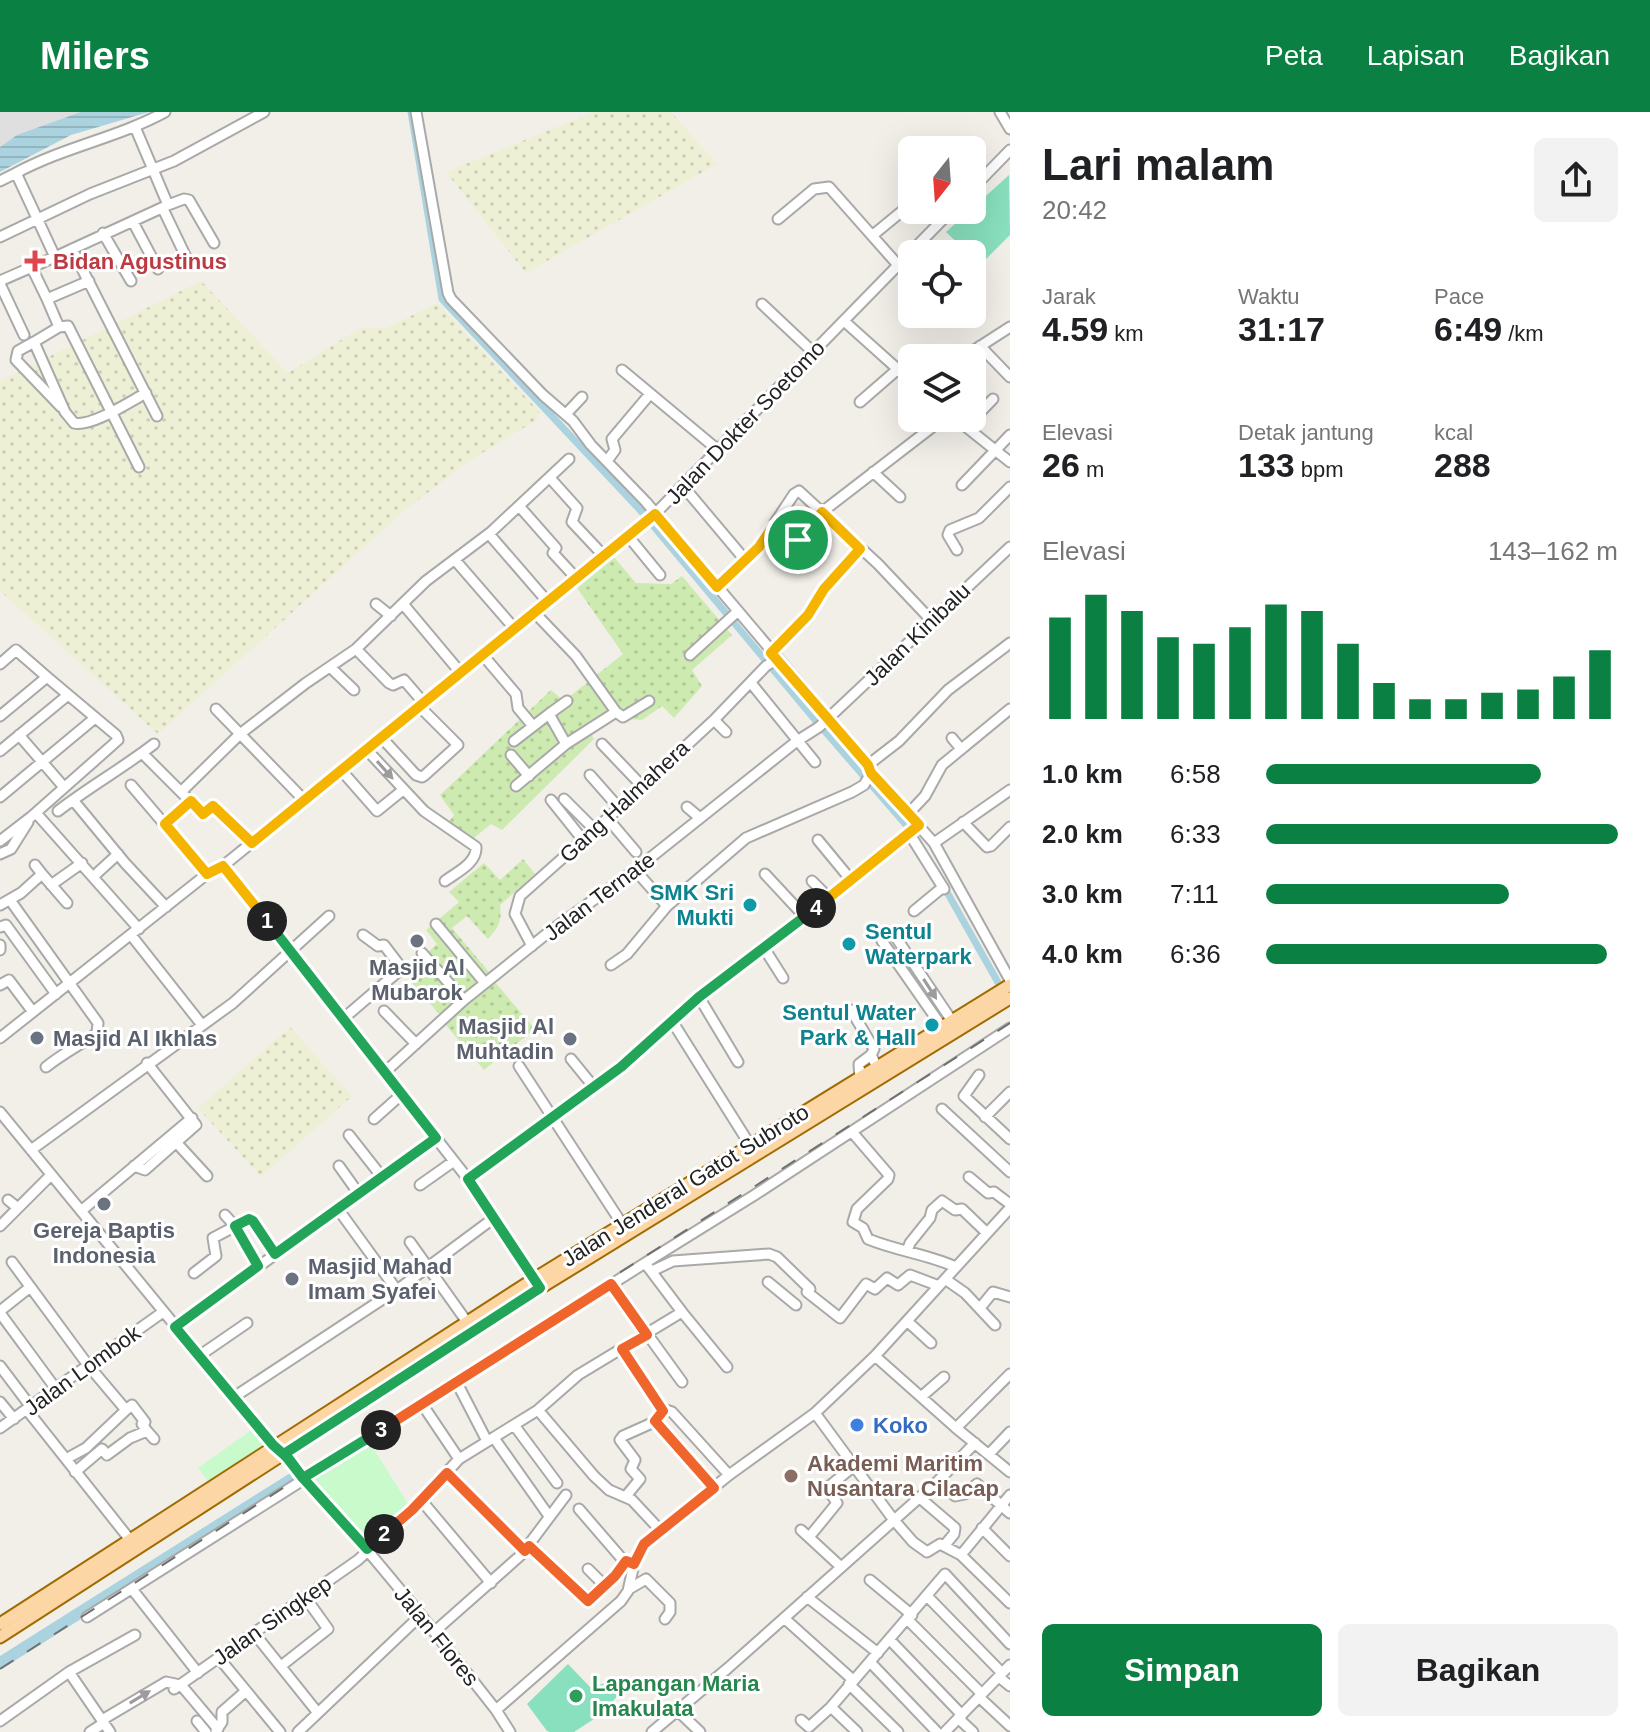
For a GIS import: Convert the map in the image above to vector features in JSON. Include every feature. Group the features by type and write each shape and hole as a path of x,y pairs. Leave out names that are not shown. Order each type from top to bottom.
{"main road":[{"name":"Jalan Jenderal Gatot Subroto","path":"0,1637 284,1454 622,1224 750,1145 772,1138 877,1067 1007,990"},
{"name":"Jalan Jenderal Gatot Subroto","path":"0,1624 467,1322 537,1283 1007,990"}],"street":[{"path":"0,181 63,150 135,127 165,112"},
{"path":"416,112 448,293 516,367 566,414 717,587 733,616 868,775 909,813 944,888 914,911"},
{"path":"1000,112 1010,129"},
{"path":"0,237 90,194 192,152 258,113"},
{"path":"135,127 186,257"},
{"path":"986,175 1010,150"},
{"path":"16,173 55,257"},
{"path":"778,219 814,189 825,186 834,190 898,265"},
{"path":"24,335 0,283 103,233 184,199 189,200 214,243"},
{"path":"873,235 898,214"},
{"path":"133,222 158,269"},
{"name":"Jalan Dokter Soetomo","path":"923,240 938,224"},
{"path":"103,233 131,281"},
{"path":"72,249 157,416"},
{"name":"Jalan Dokter Soetomo","path":"0,1038 207,874 223,866 252,843 652,516 898,265"},
{"path":"32,268 59,327"},
{"path":"47,299 89,281"},
{"path":"762,304 813,352"},
{"path":"844,321 898,369 860,402"},
{"path":"139,467 110,412 70,328 66,325 59,327 18,351 16,360 74,423 80,424 110,412 146,393"},
{"path":"983,344 1010,327"},
{"path":"34,342 65,412"},
{"path":"986,352 1010,377"},
{"path":"622,370 718,450"},
{"path":"607,461 615,450 612,439 650,394"},
{"path":"566,414 582,397"},
{"path":"986,406 993,399"},
{"path":"782,560 822,512 926,432"},
{"path":"972,432 1010,462"},
{"path":"962,485 1010,435"},
{"path":"182,791 288,691 356,649 426,581 489,534 569,459"},
{"path":"873,472 900,497"},
{"path":"550,478 577,508 572,522 603,555"},
{"path":"683,486 746,561"},
{"path":"957,550 948,535 950,530 979,518 1010,487"},
{"path":"717,587 746,561 796,491 803,493 931,620"},
{"path":"519,506 554,545 557,549 553,553 576,578"},
{"path":"772,528 796,542"},
{"path":"632,533 660,575"},
{"path":"489,534 547,601"},
{"name":"Jalan Kinibalu","path":"824,722 1010,547"},
{"name":"Gang Halmahera","path":"532,946 515,914 517,900 643,787 751,683 808,615 824,589 860,549"},
{"path":"455,560 514,628"},
{"path":"376,604 391,616"},
{"path":"403,604 460,672"},
{"path":"534,612 576,656 616,712 623,717 649,701"},
{"path":"690,655 733,616"},
{"path":"611,965 627,954 667,906 746,838 829,803 868,775 948,690 1010,643"},
{"path":"356,649 389,683 393,685 404,680 458,745 423,777 416,775 381,737"},
{"path":"0,664 16,650 116,735 117,741 0,841"},
{"path":"482,654 516,694 517,707 533,726"},
{"path":"330,667 354,690"},
{"path":"0,716 47,677"},
{"path":"751,683 815,762"},
{"path":"0,751 68,695"},
{"path":"514,741 567,701"},
{"path":"216,709 304,800"},
{"path":"909,813 925,796 942,765 1010,709"},
{"path":"516,786 566,744 616,712"},
{"path":"549,714 566,744"},
{"path":"0,797 95,718"},
{"path":"714,720 726,732"},
{"name":"Jalan Ternate","path":"385,1072 485,983 824,722"},
{"path":"19,735 63,786"},
{"path":"952,738 961,749"},
{"path":"58,811 154,744"},
{"path":"602,744 643,787"},
{"path":"366,749 424,811 476,847 476,856 472,861 445,881"},
{"path":"142,753 203,814 213,806 252,843"},
{"path":"511,755 529,776"},
{"path":"341,770 377,811 403,790"},
{"path":"590,775 619,808"},
{"path":"131,785 207,874"},
{"path":"934,843 1010,790"},
{"path":"564,799 595,830"},
{"path":"73,800 166,907"},
{"path":"551,800 583,840"},
{"path":"165,824 191,801"},
{"path":"687,807 700,818"},
{"path":"0,854 11,849 34,815"},
{"path":"34,815 94,876 202,1025"},
{"path":"608,819 636,852"},
{"path":"963,822 987,847 1010,827"},
{"path":"914,829 934,843 1007,990"},
{"path":"468,1179 621,1067 699,997 914,829"},
{"path":"818,840 851,880"},
{"path":"94,876 118,854"},
{"path":"51,885 82,863"},
{"path":"35,865 67,903"},
{"path":"223,866 468,1179 537,1283"},
{"path":"635,870 667,906"},
{"path":"0,905 42,874"},
{"path":"765,874 805,917"},
{"path":"812,881 829,898"},
{"path":"10,900 99,1028 94,1036 76,1044 46,1067"},
{"path":"31,1150 233,1003 329,916"},
{"path":"2,922 56,994"},
{"path":"436,924 485,983"},
{"path":"888,931 895,936 947,1024 882,941 883,934 888,931"},
{"path":"344,1018 400,970 384,945 378,946 363,935"},
{"path":"764,948 783,978"},
{"path":"422,953 464,1000"},
{"path":"0,985 9,980 33,1012"},
{"path":"699,997 717,1020 738,1062"},
{"path":"851,1010 874,1049 859,1064 860,1078"},
{"path":"384,1011 416,1044"},
{"path":"672,1021 750,1145"},
{"path":"87,1617 611,1284 649,1267 1010,1028"},
{"path":"871,1055 877,1067"},
{"path":"571,1059 593,1086"},
{"path":"81,1211 134,1166 145,1170 174,1139 195,1128 192,1118 147,1063"},
{"path":"519,1066 622,1224"},
{"path":"979,1075 964,1096 1010,1139"},
{"path":"985,1117 1010,1092"},
{"path":"374,1119 402,1094"},
{"path":"942,1109 1010,1172"},
{"name":"Jalan Flores","path":"0,1112 4,1125 31,1150 273,1445 367,1549 496,1710 510,1732"},
{"path":"852,1132 889,1175 857,1209 853,1222 863,1228 868,1239 931,1256 956,1267"},
{"path":"349,1135 382,1177"},
{"path":"175,1327 436,1138"},
{"path":"174,1139 207,1176"},
{"path":"420,1185 454,1161"},
{"path":"339,1166 359,1194"},
{"path":"0,1226 51,1175"},
{"path":"447,1473 588,1601 630,1563 644,1544 729,1475 815,1413 875,1356 987,1233 1010,1206 969,1177"},
{"path":"8,1200 18,1208"},
{"path":"907,1251 929,1220 930,1213 942,1201 955,1210 962,1209 987,1233"},
{"path":"338,1209 396,1289"},
{"path":"225,1215 235,1226 258,1266"},
{"path":"234,1397 396,1289 494,1218"},
{"path":"194,1273 216,1256 213,1238 249,1219 275,1254"},
{"path":"410,1242 467,1322"},
{"path":"649,1267 673,1261 769,1254 777,1257 810,1289 798,1307 768,1282"},
{"path":"12,1262 88,1365 126,1410"},
{"path":"649,1267 727,1367"},
{"path":"807,1292 840,1318 862,1281 875,1289 887,1278 899,1285 910,1275 965,1293 995,1325"},
{"path":"611,1284 682,1382"},
{"path":"29,1288 1,1310 56,1389"},
{"path":"980,1308 993,1292 1010,1297"},
{"name":"Jalan Lombok","path":"0,1428 163,1312"},
{"name":"Jalan Singkep","path":"90,1732 166,1682 178,1686 358,1560 459,1459 538,1410 578,1375 682,1312"},
{"path":"907,1321 931,1343"},
{"path":"199,1356 247,1323"},
{"path":"622,1349 663,1411"},
{"path":"875,1356 1010,1472"},
{"path":"0,1366 75,1472 131,1541"},
{"path":"956,1428 1010,1374"},
{"path":"921,1397 944,1377"},
{"path":"457,1383 490,1440 549,1516"},
{"path":"0,1402 14,1419"},
{"path":"422,1404 459,1459"},
{"path":"66,1459 86,1448 132,1405 145,1422 142,1424 150,1435 130,1438 107,1455 102,1449 75,1472"},
{"path":"538,1410 594,1476 609,1490 626,1496 661,1531"},
{"path":"626,1496 640,1479 631,1469 635,1460 620,1440 655,1421 663,1411"},
{"path":"663,1411 672,1412 729,1475"},
{"path":"815,1413 913,1542 920,1544 927,1552 937,1545 961,1555 1010,1603"},
{"path":"655,1421 714,1488"},
{"path":"514,1425 557,1483"},
{"path":"989,1454 1010,1432"},
{"path":"652,1732 920,1498 975,1443"},
{"path":"840,1566 805,1533 837,1503 826,1489 854,1466"},
{"path":"938,1481 955,1496 965,1494 977,1484 1010,1513"},
{"path":"434,1632 527,1548 566,1495"},
{"path":"961,1555 1010,1495"},
{"path":"920,1498 955,1528 944,1546"},
{"path":"421,1500 491,1583"},
{"path":"579,1509 630,1563 629,1589"},
{"path":"982,1528 1010,1556"},
{"path":"588,1569 604,1585"},
{"path":"801,1720 812,1730 945,1574 1010,1644"},
{"path":"496,1710 621,1601 629,1589 646,1579 670,1603 670,1612 665,1619"},
{"path":"870,1580 910,1617 1010,1726"},
{"path":"132,1589 198,1673"},
{"path":"927,1596 1004,1672 1010,1686"},
{"path":"281,1666 328,1629 305,1597"},
{"path":"807,1597 878,1653"},
{"path":"298,1732 420,1616"},
{"path":"784,1618 898,1732"},
{"path":"254,1633 318,1713"},
{"path":"0,1721 69,1672 135,1635"},
{"path":"890,1640 973,1732"},
{"path":"219,1658 280,1732"},
{"path":"870,1662 937,1732"},
{"path":"69,1672 105,1725"},
{"path":"945,1732 1004,1672"},
{"path":"178,1686 216,1730 222,1722 222,1712 246,1691"},
{"path":"831,1707 857,1732"},
{"path":"678,1711 700,1732"},
{"path":"197,1721 206,1732"}],"shaded area":[{"path":"0,112 95,112 0,155"}],"green space":[{"path":"594,112 671,112 717,164 526,273 446,172"},
{"path":"1009,175 1010,235 986,259 986,240 954,240 946,232 955,224 986,224 986,196"},
{"path":"201,281 288,373 362,327 387,328 437,303 539,411 538,419 469,461 405,510 158,734 0,591 0,381"},
{"path":"613,556 636,583 671,584 682,576 732,635 692,670 702,686 674,718 662,706 642,720 599,717 587,728 594,739 502,830 491,824 469,842 444,828 454,815 440,795 551,690 564,701 623,654 575,585"},
{"path":"523,859 535,874 500,905 499,924 488,939 467,916 452,928 489,972 441,1016 404,974 437,944 426,930 459,902 449,892 484,863 500,880"},
{"path":"493,980 535,1029 484,1070 445,1024"},
{"path":"290,1027 352,1096 261,1177 198,1108"},
{"path":"253,1429 266,1448 211,1485 198,1468"},
{"path":"370,1443 412,1510 367,1549 305,1482"},
{"name":"Lapangan Maria Imakulata","path":"568,1664 591,1688 615,1679 625,1688 600,1715 574,1732 550,1732 527,1704"}],"water":[{"path":"81,112 149,112 71,135 0,172 0,147 17,135"}],"waterway":[{"path":"411,112 442,299 640,510 913,833"},
{"path":"943,885 1004,993"},
{"path":"0,1663 295,1477"}],"railway":[{"path":"0,1669 1010,1023"}],"place":[{"name":"Bidan Agustinus","path":"35,261"},
{"name":"SMK Sri Mukti","path":"750,905"},
{"name":"Masjid Al Mubarok","path":"417,941"},
{"name":"Sentul Waterpark","path":"849,944"},
{"name":"Sentul Water Park & Hall","path":"932,1025"},
{"name":"Masjid Al Ikhlas","path":"37,1038"},
{"name":"Masjid Al Muhtadin","path":"570,1039"},
{"name":"Gereja Baptis Indonesia","path":"104,1204"},
{"name":"Masjid Mahad Imam Syafei","path":"292,1279"},
{"name":"Koko","path":"857,1425"},
{"name":"Akademi Maritim Nusantara Cilacap","path":"791,1476"},
{"name":"Lapangan Maria Imakulata","path":"576,1696"}],"route":[{"path":"798,540 796,542 772,528 746,561 717,587 655,514 252,843 213,806 203,814 191,801 165,824 207,874 223,866 436,1138 275,1254 253,1221 249,1219 235,1226 258,1266 175,1327 273,1445 289,1459 303,1478 367,1549 412,1510 447,1473 525,1551 529,1546 588,1601 626,1561 634,1564 644,1544 714,1488 655,1421 663,1411 622,1349 647,1335 611,1284 303,1478 301,1476 289,1459 284,1454 540,1288 468,1179 621,1067 699,997 919,825 871,773 868,765 771,653 808,615 824,589 860,549 822,512 798,540"}]}
